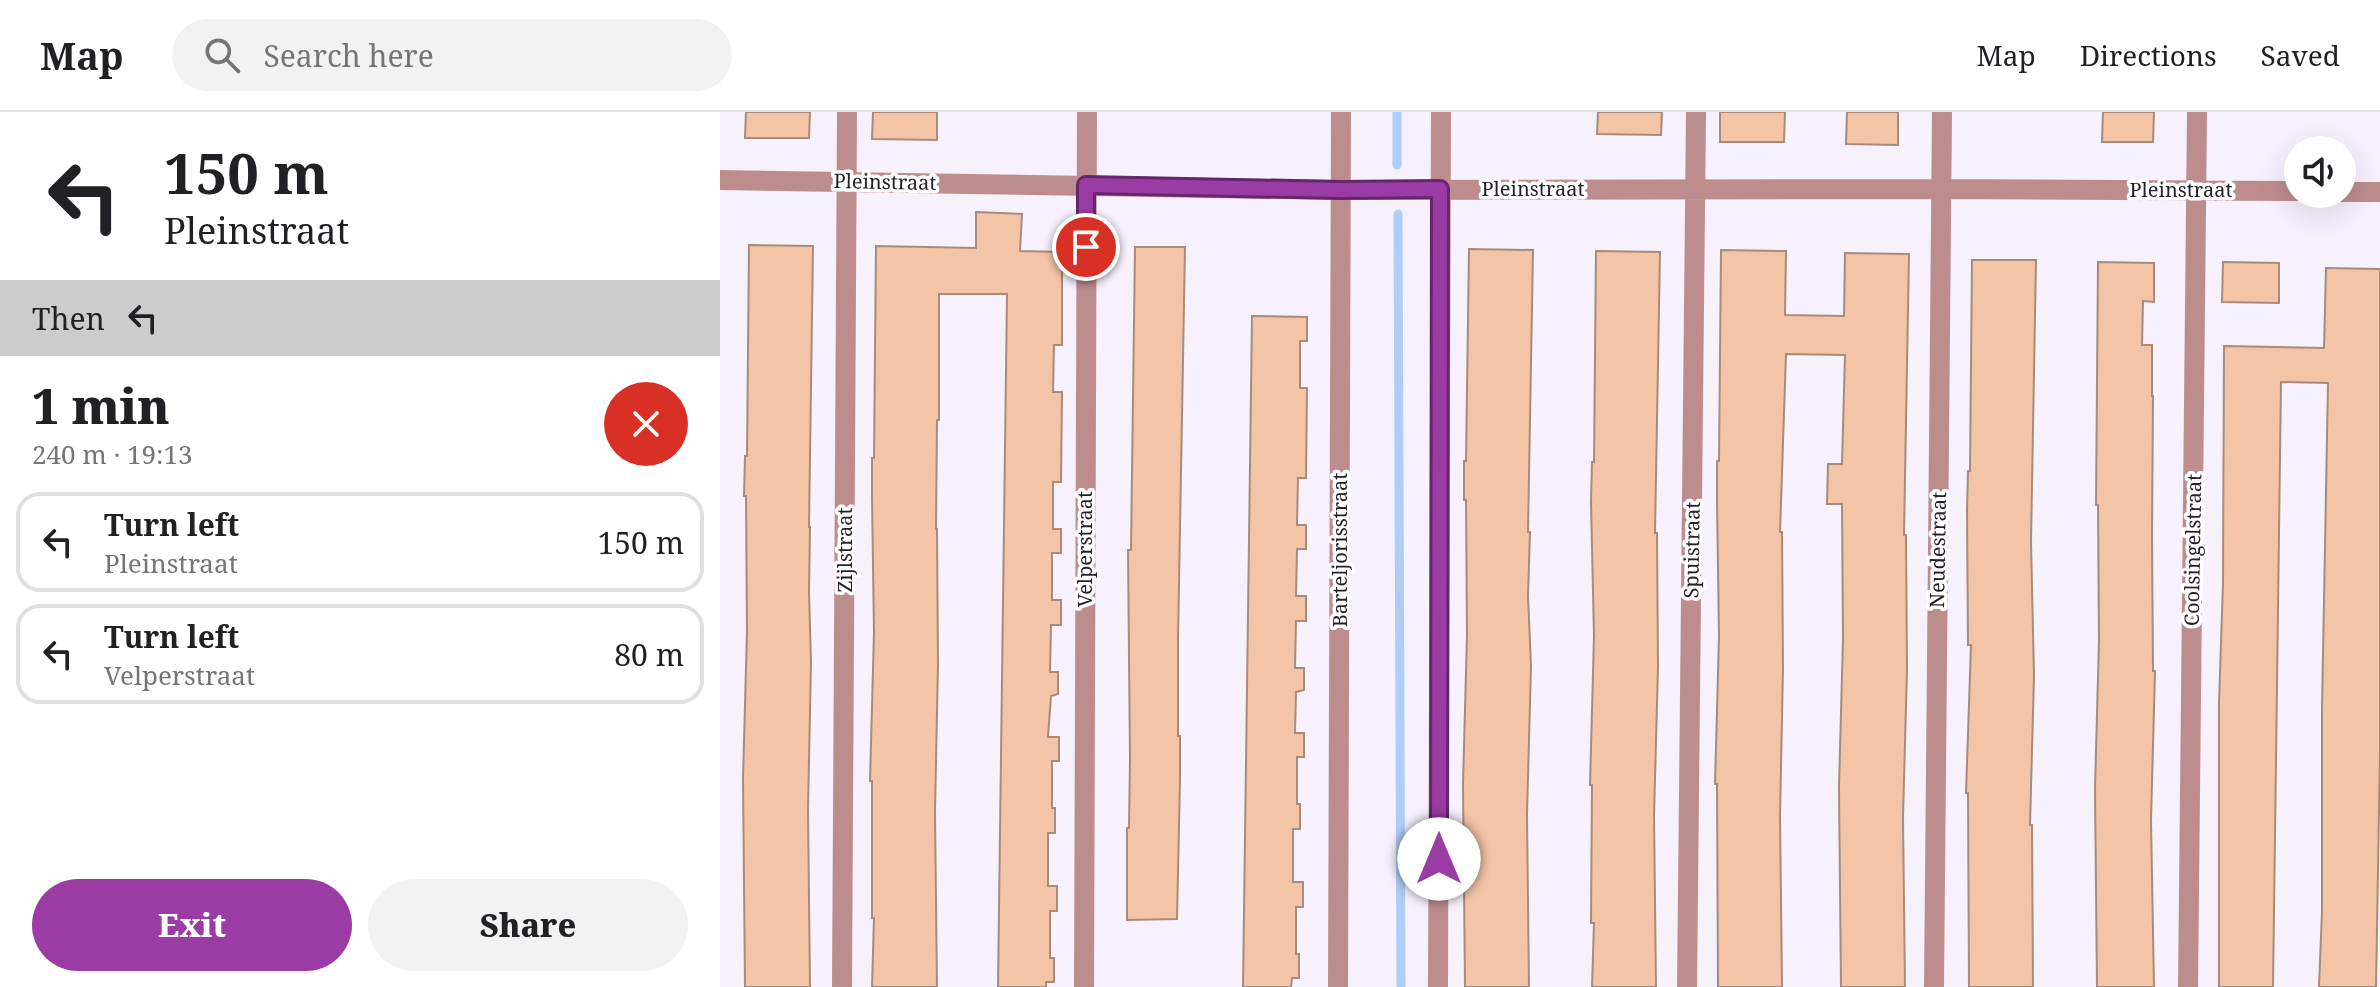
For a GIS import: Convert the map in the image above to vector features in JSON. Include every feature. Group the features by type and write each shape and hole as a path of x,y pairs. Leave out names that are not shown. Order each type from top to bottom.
{"street":[{"name":"Zijlstraat","path":"842,987 847,112"},
{"name":"Velperstraat","path":"1084,987 1087,112"},
{"name":"Barteljorisstraat","path":"1338,987 1341,112"},
{"path":"1438,987 1441,112"},
{"name":"Spuistraat","path":"1687,987 1696,112"},
{"name":"Neudestraat","path":"1934,987 1942,112"},
{"name":"Coolsingelstraat","path":"2188,987 2197,112"},
{"name":"Pleinstraat","path":"720,180 1341,190 2284,191"},
{"path":"2356,192 2380,192"}],"building":[{"path":"746,112 810,112 809,138 745,138"},
{"path":"873,112 937,112 937,140 872,139"},
{"path":"1598,112 1662,112 1661,135 1597,134"},
{"path":"1720,112 1785,112 1784,142 1720,142"},
{"path":"1847,112 1898,112 1898,145 1846,144"},
{"path":"2103,112 2154,112 2153,142 2102,142"},
{"path":"976,212 1022,214 1020,251 1062,252 1062,345 1054,345 1053,392 1062,392 1061,482 1053,482 1053,529 1061,529 1061,553 1052,553 1052,600 1061,600 1061,625 1051,625 1050,672 1058,672 1058,694 1051,696 1048,737 1059,737 1059,761 1052,761 1055,833 1048,833 1048,886 1057,886 1057,911 1050,911 1050,958 1054,958 1054,982 1046,982 1046,987 998,987 1007,294 939,294 935,812 937,987 872,987 874,918 870,781 876,246 976,248"},
{"path":"749,245 813,246 809,527 810,987 745,987 743,779 747,631 744,496"},
{"path":"1135,247 1185,247 1177,919 1127,920 1130,759 1128,550 1131,550"},
{"path":"1469,249 1533,250 1528,532 1531,666 1527,815 1529,987 1465,987 1463,784 1467,635 1464,461"},
{"path":"1721,250 1786,251 1785,315 1844,316 1845,253 1909,254 1904,535 1907,669 1903,818 1905,987 1841,987 1839,787 1843,638 1842,504 1827,504 1828,464 1842,464 1845,355 1786,354 1780,532 1783,667 1780,816 1782,987 1718,987 1715,784"},
{"path":"1596,251 1660,252 1655,533 1658,667 1654,816 1656,987 1592,987 1594,923 1591,923 1590,785 1594,636 1591,502"},
{"path":"1972,260 2036,260 2031,542 2033,987 1969,987 1966,793 1971,645 1968,645 1967,511"},
{"path":"2098,262 2154,263 2154,302 2143,301 2142,345 2152,345 2153,396 2155,671 2151,820 2154,987 2097,987"},
{"path":"2223,262 2279,263 2279,303 2222,302"},
{"path":"2326,268 2380,269 2380,753 2376,987 2319,987 2328,383 2281,382 2273,987 2219,987 2224,346 2324,348"},
{"path":"1252,316 1307,317 1307,341 1300,341 1300,388 1307,388 1306,478 1298,478 1297,525 1306,525 1306,549 1297,549 1296,596 1306,596 1306,621 1296,621 1295,668 1304,668 1304,690 1296,692 1295,733 1304,733 1304,757 1297,757 1300,829 1293,829 1293,882 1303,882 1303,907 1296,907 1299,978 1292,978 1291,987 1243,987"}],"waterway":[{"path":"1397,112 1397,165"},
{"path":"1398,214 1401,987"}],"route":[{"path":"1086,247 1086,185 1440,189 1439,859"}]}
